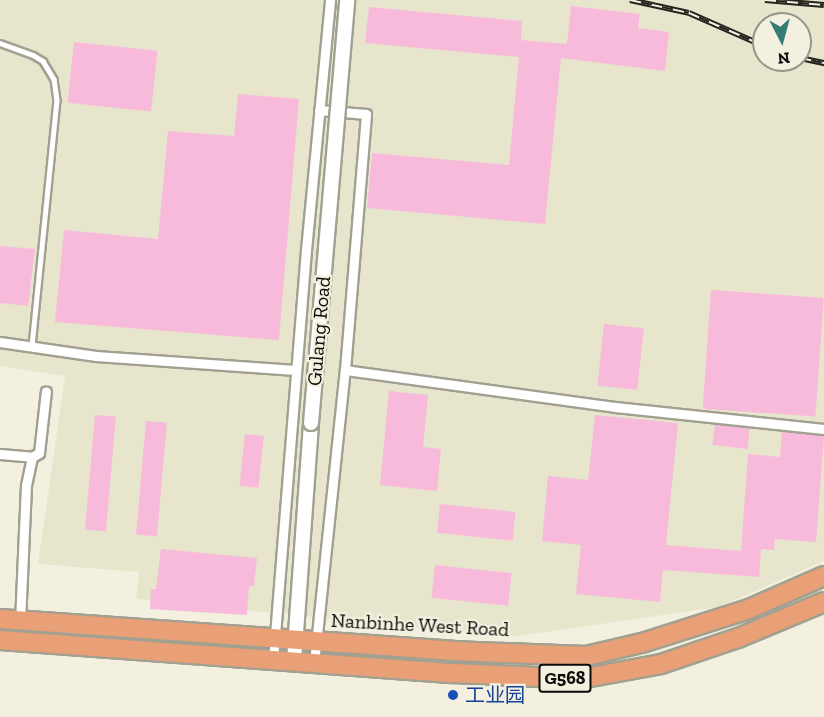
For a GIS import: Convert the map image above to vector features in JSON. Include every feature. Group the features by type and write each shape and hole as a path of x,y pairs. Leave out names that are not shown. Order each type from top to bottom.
{"highway":[{"name":"Nanbinhe West Road","path":"0,619 453,651 586,656 642,643 749,609 824,576"},
{"name":"G568","path":"0,640 294,662 580,679 661,664 738,638 824,602"}],"main road":[{"name":"Gulang Road","path":"294,662 311,423 347,0"}],"street":[{"path":"273,660 296,370 330,0"},
{"path":"314,663 345,370 366,114 320,110"},
{"path":"0,342 96,356 296,370"},
{"path":"345,370 615,406 824,429"},
{"path":"0,454 32,457 39,453 46,391"},
{"path":"20,620 26,484 32,457"}],"lane":[{"path":"0,43 43,61 54,79 57,100 32,347"}],"shaded area":[{"path":"0,0 824,0 824,561 719,607 511,637 136,599 139,572 38,564 65,376 0,366"}],"building":[{"path":"571,6 640,14 638,28 669,32 665,71 561,58 545,224 367,208 372,153 509,165 519,57 365,43 369,7 522,21 521,40 567,44"},
{"path":"74,42 158,51 151,111 68,103"},
{"path":"238,94 299,99 279,340 55,322 64,230 158,239 168,131 234,136"},
{"path":"0,246 35,249 28,306 0,303"},
{"path":"711,290 824,298 815,417 703,409"},
{"path":"604,324 644,328 637,390 598,386"},
{"path":"389,391 428,395 423,447 441,449 437,491 380,485"},
{"path":"95,415 116,417 106,531 85,530"},
{"path":"595,415 678,423 666,545 741,551 748,454 780,457 782,431 824,436 816,542 775,539 774,550 761,549 759,577 663,570 660,602 576,594 581,545 542,541 548,476 588,480"},
{"path":"146,421 167,423 157,536 136,535"},
{"path":"715,424 750,428 747,449 712,445"},
{"path":"245,434 264,436 258,488 240,486"},
{"path":"440,504 516,512 513,541 437,533"},
{"path":"161,549 257,558 254,586 249,586 247,615 150,609 151,589 156,589"},
{"path":"435,565 512,573 508,606 432,598"}],"railway":[{"path":"630,0 689,13 752,41"},
{"path":"765,0 824,5"},
{"path":"812,60 824,63"}],"place":[{"name":"工业园","path":"453,695"}]}
